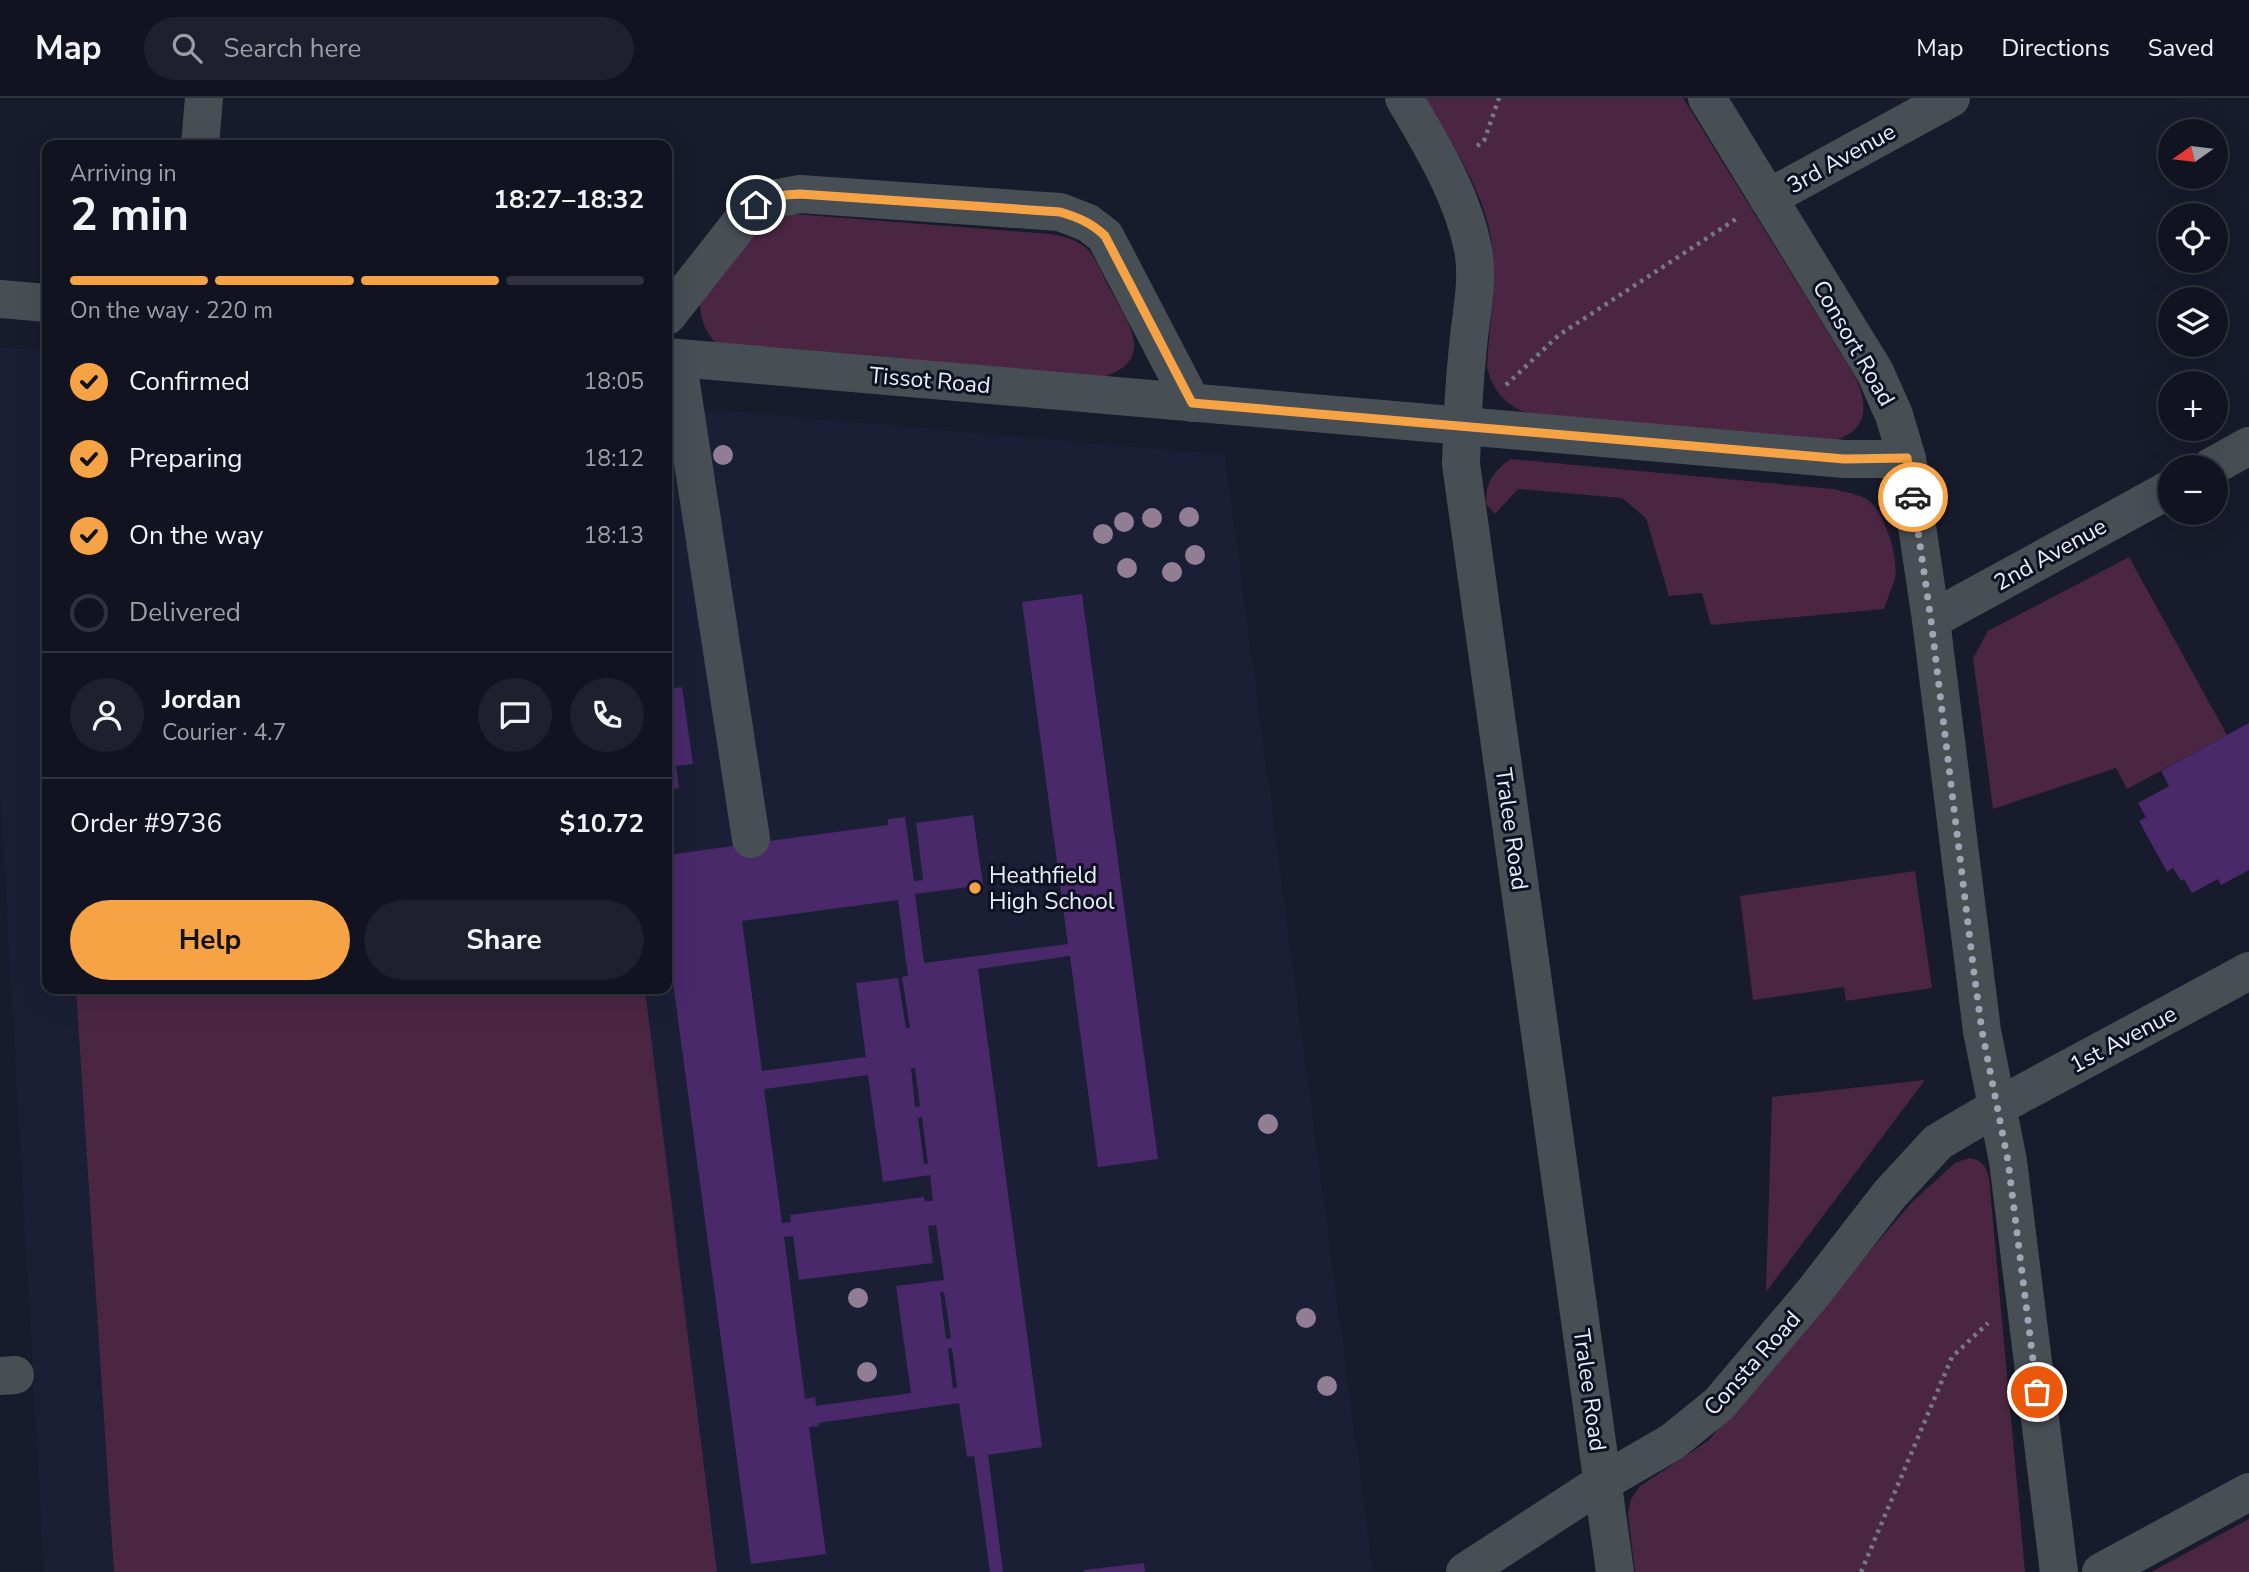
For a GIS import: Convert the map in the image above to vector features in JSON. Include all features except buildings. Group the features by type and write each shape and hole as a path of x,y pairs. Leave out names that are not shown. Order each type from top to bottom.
{"street":[{"path":"200,140 204,98"},
{"name":"Tralee Road","path":"1404,98 1446,170 1473,251 1475,272 1461,464 1615,1572"},
{"name":"Consort Road","path":"1707,98 1875,372 1894,415 1907,458 1931,620 1974,973 2008,1161 2059,1572"},
{"name":"3rd Avenue","path":"1768,198 1951,98"},
{"path":"672,310 752,208 785,195 1060,212 1088,222 1105,236 1192,403"},
{"path":"0,299 42,303"},
{"path":"672,358 751,839"},
{"name":"Tissot Road","path":"672,358 1844,459 1907,458"},
{"path":"2228,458 2249,446"},
{"name":"2nd Avenue","path":"1931,620 2158,496"},
{"name":"1st Avenue","path":"1997,1107 2249,971"},
{"name":"Consta Road","path":"1465,1572 1603,1482 1672,1442 1719,1404 1922,1158 1938,1142 1997,1107"},
{"path":"2101,1572 2249,1492"}],"path":[{"path":"1446,170 1484,141 1499,98"},
{"path":"1462,427 1559,335 1768,198"},
{"path":"1861,1572 1952,1357 2025,1289"}],"shaded area":[{"path":"1425,98 1683,98 1853,373 1862,394 1863,404 1863,413 1855,429 1835,440 1531,414 1508,403 1497,391 1487,367 1494,274 1488,224 1466,168"},
{"path":"794,214 1050,234 1073,240 1085,247 1096,261 1131,329 1133,352 1128,362 1118,371 1100,378 720,348 706,328 700,304 750,236 770,220"},
{"name":"Heathfield High School","path":"0,347 42,351 42,994 672,994 672,406 1225,455 1373,1572 44,1572 0,787"},
{"path":"1510,459 1833,489 1857,495 1875,507 1885,526 1893,548 1895,578 1884,609 1711,625 1702,593 1669,596 1646,518 1622,498 1518,489 1495,514 1486,504 1487,490 1495,473"},
{"path":"2129,557 2227,735 2127,789 2116,768 1993,809 1973,658 1988,631"},
{"path":"1915,871 1932,988 1846,1001 1844,987 1753,1000 1740,896"},
{"path":"76,994 646,994 717,1572 114,1572"},
{"path":"1925,1080 1766,1292 1772,1097"},
{"path":"1969,1158 1983,1164 1989,1178 2025,1572 1635,1572 1628,1513 1631,1499 1640,1486 1708,1441 1911,1203 1955,1163"},
{"path":"2249,1519 2249,1572 2151,1572"}],"way so far":[{"path":"1913,497 1982,1031 2008,1161 2037,1392"}],"place":[{"name":"Heathfield High School","path":"975,888"}],"route":[{"path":"756,205 785,195 800,194 1060,212 1075,216 1088,222 1105,236 1192,403 1844,459 1907,458 1913,497"}]}
